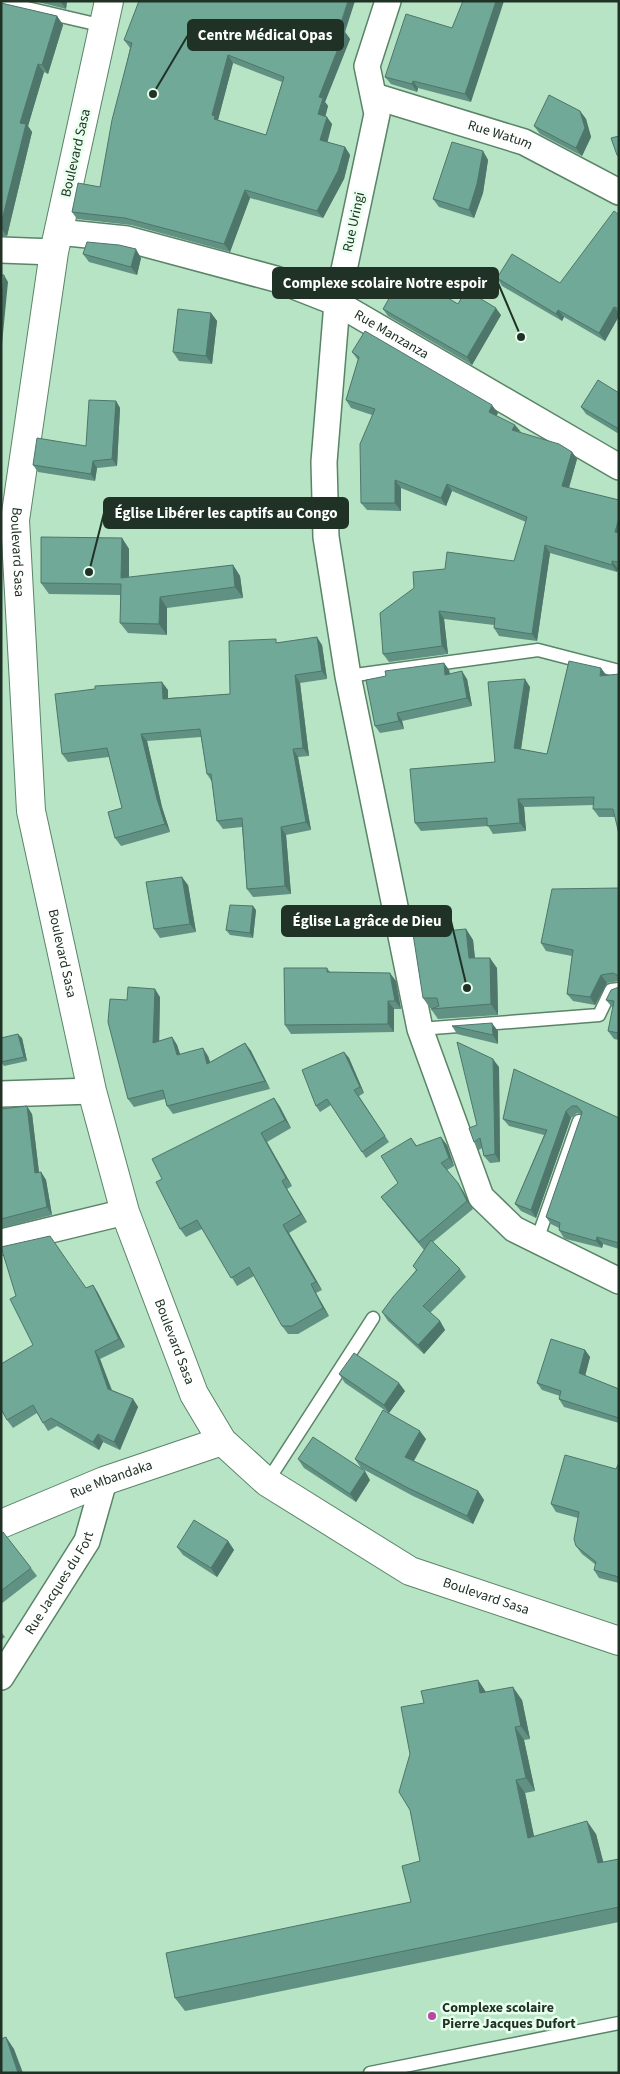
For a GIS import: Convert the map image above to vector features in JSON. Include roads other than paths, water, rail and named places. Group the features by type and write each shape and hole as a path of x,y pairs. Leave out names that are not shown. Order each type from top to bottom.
{"street":[{"name":"Rue Uringi","path":"388,1 367,66 377,114 337,303 324,462 326,537 348,676 420,1029 481,1197 514,1229 619,1281"},
{"name":"Boulevard Sasa","path":"107,14 56,242 14,520 31,811 92,1091 126,1212 194,1394 222,1441 267,1482 410,1571 619,1641"},
{"name":"Rue Watum","path":"374,96 524,142 619,192"},
{"name":"Rue Manzanza","path":"1,250 56,242 137,242 276,279 337,303 619,466"},
{"path":"1,1094 92,1091"},
{"path":"1,1242 126,1212"},
{"name":"Rue Mbandaka","path":"1,1524 104,1481 222,1441"},
{"name":"Rue Jacques du Fort","path":"1,1677 87,1541 104,1481"}],"lane":[{"path":"1,2 107,14"},
{"path":"348,676 538,650 619,671"},
{"path":"420,1029 599,1015 611,990 619,989"},
{"path":"537,1240 579,1121"},
{"path":"267,1482 373,1318"},
{"path":"370,2073 619,2023"}],"place":[{"name":"Centre Médical Opas","path":"153,94"},
{"name":"Complexe scolaire Notre espoir","path":"521,337"},
{"name":"Église Libérer les captifs au Congo","path":"89,572"},
{"name":"Église La grâce de Dieu","path":"467,988"},
{"name":"Complexe scolaire Pierre Jacques Dufort","path":"432,2016"}]}
